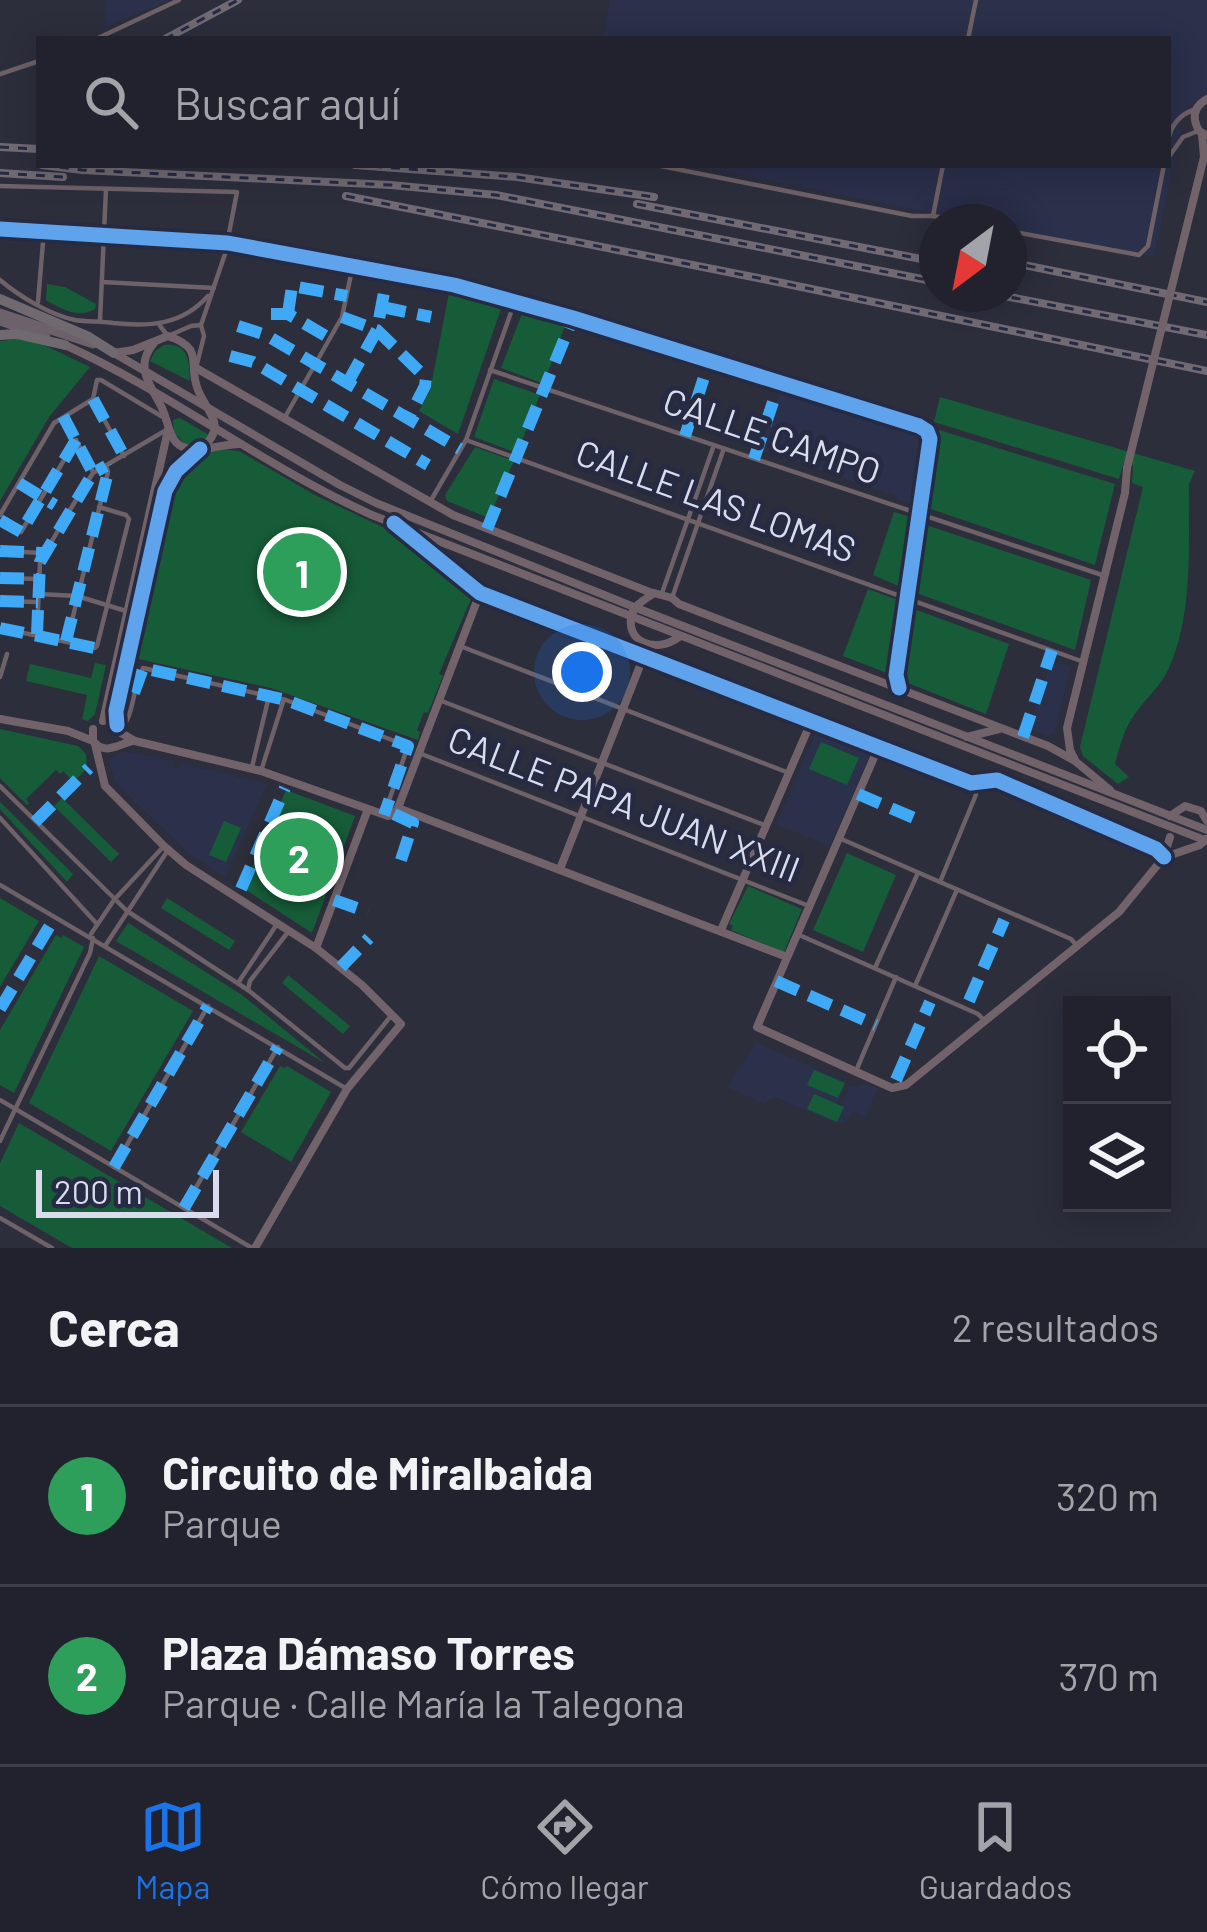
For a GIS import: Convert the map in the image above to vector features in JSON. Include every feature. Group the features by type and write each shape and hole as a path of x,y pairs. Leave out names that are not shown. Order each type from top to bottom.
{"highway":[{"path":"0,299 87,336 114,353"},
{"path":"0,335 65,345"}],"main road":[{"path":"0,317 114,353"},
{"path":"0,317 65,345"}],"street":[{"path":"102,36 178,0"},
{"path":"969,36 976,0"},
{"path":"0,74 36,63"},
{"path":"1171,128 1207,99"},
{"path":"1048,746 1067,728 1205,155 1196,109"},
{"path":"1171,154 1183,136 1202,134"},
{"path":"671,168 919,216"},
{"path":"935,204 942,168"},
{"path":"1027,234 1139,255 1148,246 1165,168"},
{"path":"0,186 237,192 228,243 201,325 204,336 196,368 196,385 215,428 211,440 173,475"},
{"path":"100,321 106,190"},
{"path":"0,229 228,243 454,285 927,431 930,440 896,675 898,688"},
{"path":"38,303 44,230"},
{"path":"285,419 342,317 353,265"},
{"path":"0,280 68,318 159,325 192,311 214,288"},
{"path":"102,282 214,288"},
{"path":"430,502 466,440 515,301"},
{"path":"159,325 191,349 196,368 430,502 488,529 1048,746 1076,761 1116,795"},
{"path":"114,353 201,325"},
{"path":"154,343 145,354 143,369 174,441 200,449 242,444"},
{"path":"65,345 333,497 1206,836"},
{"path":"114,353 376,503 632,612"},
{"name":"CALLE CAMPO","path":"490,370 1105,576"},
{"path":"124,456 93,399 96,382 101,380 167,424"},
{"path":"0,515 54,423 93,399"},
{"path":"79,733 103,721 167,424"},
{"path":"21,532 76,440 94,473"},
{"name":"CALLE LAS LOMAS","path":"466,440 1084,662"},
{"path":"38,634 40,562 94,473 161,441"},
{"path":"99,767 119,730 116,711 158,519 177,467 161,441"},
{"path":"632,612 657,594 714,445"},
{"path":"682,631 676,601 723,448"},
{"path":"162,463 169,458 175,461"},
{"path":"67,641 106,466"},
{"path":"0,628 95,648 128,519 99,507"},
{"path":"394,523 480,593 971,783 997,780 1156,849 1164,857"},
{"path":"0,551 44,553"},
{"path":"0,578 39,579"},
{"path":"103,721 135,741 256,770 384,815 394,814 480,593"},
{"path":"0,601 77,596 128,612"},
{"path":"632,612 632,628 648,646 671,643 682,631"},
{"path":"682,631 967,736 1168,820"},
{"path":"460,646 789,772"},
{"path":"560,869 648,646"},
{"path":"0,677 7,654"},
{"path":"119,730 128,723 143,668 284,700 408,746 384,815"},
{"path":"885,682 896,675"},
{"path":"256,770 269,697"},
{"path":"256,770 284,700"},
{"path":"439,700 766,826"},
{"path":"0,718 79,733 101,748 135,741"},
{"path":"721,930 811,722"},
{"path":"1067,728 1076,761"},
{"path":"0,1100 253,1248 347,1088 400,1024 316,948 166,848 109,791 99,767 93,729"},
{"path":"967,736 1000,729"},
{"path":"879,746 757,1027 892,1088 900,1088 1119,912 1164,857 1170,837 1168,820"},
{"name":"CALLE PAPA JUAN XXIII","path":"419,753 809,906"},
{"path":"940,882 979,782"},
{"path":"0,786 127,911 248,990 345,1069 391,1016"},
{"path":"1168,820 1185,806 1201,812 1207,821"},
{"path":"398,808 787,957"},
{"path":"316,948 368,809"},
{"path":"0,818 97,924"},
{"path":"1164,857 1206,836"},
{"path":"1170,837 1190,848"},
{"path":"839,838 1071,939 1078,947"},
{"path":"0,1142 90,953 97,924 166,848"},
{"path":"105,946 166,848"},
{"path":"875,968 918,872"},
{"path":"0,885 347,1088"},
{"path":"915,986 957,890"},
{"path":"238,983 278,924"},
{"path":"248,990 289,931"},
{"path":"797,934 986,1021"},
{"path":"243,975 244,981 250,981"},
{"path":"856,1071 896,977"},
{"path":"114,1167 208,1006"},
{"path":"184,1208 278,1047"},
{"path":"0,1217 52,1248"}],"shaded area":[{"path":"106,0 170,0 106,27"},
{"path":"610,0 1207,0 1207,92 1185,108 1154,257 1027,232 1027,204 919,204 919,210 709,168 1171,168 1171,36 603,36"},
{"path":"781,389 920,432 924,437 915,506 760,450"},
{"path":"1052,659 1071,666 1055,732 1048,736 1028,729"},
{"path":"817,729 872,751 830,846 776,825"},
{"path":"123,751 174,761 173,769 181,763 267,784 225,877 187,852 116,783 108,759"},
{"path":"756,1042 847,1082 841,1106 850,1085 878,1088 865,1117 852,1111 847,1121 836,1124 775,1097 765,1104 727,1087"}],"green space":[{"path":"47,284 65,287 96,304 95,309 76,313 58,307 46,300"},
{"path":"449,293 502,306 458,434 419,411 430,391"},
{"path":"523,311 565,325 544,384 501,368"},
{"path":"20,339 90,367 49,417 0,501 0,341"},
{"path":"164,345 183,350 190,381 150,361"},
{"path":"494,379 540,395 517,453 474,437"},
{"path":"940,397 1195,471 1189,484 1183,624 1165,675 1126,730 1115,764 1129,777 1118,784 1083,756 1080,747 1143,487 1132,483 1133,465 1124,462 1119,479 934,422"},
{"path":"180,418 209,435 196,446 184,444 174,432 173,420"},
{"path":"939,430 1115,484 1095,565 928,508"},
{"path":"475,447 514,461 489,518 447,501 445,495"},
{"path":"221,449 239,451 315,495 397,534 473,594 428,713 424,712 417,730 418,740 271,688 138,659 178,476 203,455"},
{"path":"894,512 910,517 901,587 873,575"},
{"path":"926,525 1091,580 1075,650 916,593"},
{"path":"868,589 898,600 887,673 843,656"},
{"path":"914,609 1009,644 986,714 903,681"},
{"path":"95,663 106,665 95,714 88,721 82,719 87,695 26,681 30,664 91,678"},
{"path":"0,729 78,746 86,754 87,768 74,782 56,770 26,799 27,805 0,778"},
{"path":"821,742 859,758 847,785 809,769"},
{"path":"286,790 355,816 312,933 243,888"},
{"path":"62,798 119,854 111,862 54,806"},
{"path":"0,802 73,874 67,882 0,809"},
{"path":"224,821 241,828 226,862 209,855"},
{"path":"847,853 896,875 863,952 813,930"},
{"path":"748,886 802,909 784,952 731,930 729,924"},
{"path":"0,898 39,921 0,987"},
{"path":"167,898 235,941 229,950 161,908"},
{"path":"128,923 242,995 325,1063 116,941"},
{"path":"56,935 84,947 14,1093 0,1085 0,1030"},
{"path":"99,956 193,1011 111,1151 29,1103"},
{"path":"288,975 350,1026 343,1034 282,983"},
{"path":"280,1066 331,1092 291,1162 241,1132"},
{"path":"814,1070 845,1083 838,1098 807,1085"},
{"path":"814,1094 844,1107 837,1122 807,1109"},
{"path":"19,1123 232,1248 72,1248 0,1206 0,1163"}],"railway":[{"path":"171,36 238,0"},
{"path":"0,147 36,149"},
{"path":"66,168 496,195 919,278"},
{"path":"396,168 517,177 654,197"},
{"path":"0,173 63,177"},
{"path":"346,196 1207,371"},
{"path":"637,204 919,259"},
{"path":"1027,266 1207,302"},
{"path":"1027,300 1207,335"}],"marked path":[{"path":"348,382 377,330 388,271"},
{"path":"288,314 292,286 347,296"},
{"path":"382,307 431,317"},
{"path":"271,314 288,314 331,339"},
{"path":"342,317 377,330 426,378 409,417"},
{"path":"487,529 573,318"},
{"path":"238,326 266,335 460,449"},
{"path":"230,356 253,362 428,465"},
{"path":"685,436 708,365"},
{"path":"754,459 778,387"},
{"path":"93,399 124,456"},
{"path":"63,416 93,473"},
{"path":"0,520 21,532 76,440"},
{"path":"37,634 40,562 93,473 106,466"},
{"path":"66,641 106,466"},
{"path":"19,483 55,505"},
{"path":"0,551 43,553"},
{"path":"0,578 39,579"},
{"path":"0,601 38,602"},
{"path":"0,628 95,648"},
{"path":"1023,737 1052,650"},
{"path":"134,693 143,668 286,700 408,746 384,815"},
{"path":"35,822 89,768"},
{"path":"241,889 285,788"},
{"path":"858,794 921,821"},
{"path":"394,814 413,823 400,863"},
{"path":"334,900 368,912"},
{"path":"0,1009 55,917"},
{"path":"969,1001 1004,920"},
{"path":"341,967 369,938"},
{"path":"776,981 876,1025"},
{"path":"896,1080 930,1002"},
{"path":"114,1167 208,1006"},
{"path":"184,1208 278,1047"}],"cycle path":[{"path":"0,229 228,243 454,285 919,426 930,439 896,675 899,688"},
{"path":"117,725 116,711 165,491 176,471 200,449"},
{"path":"394,523 480,593 971,783 997,780 1156,849 1164,857"}],"place":[{"name":"Circuito de Miralbaida","path":"302,572"},
{"name":"Plaza Dámaso Torres","path":"299,857"}]}
